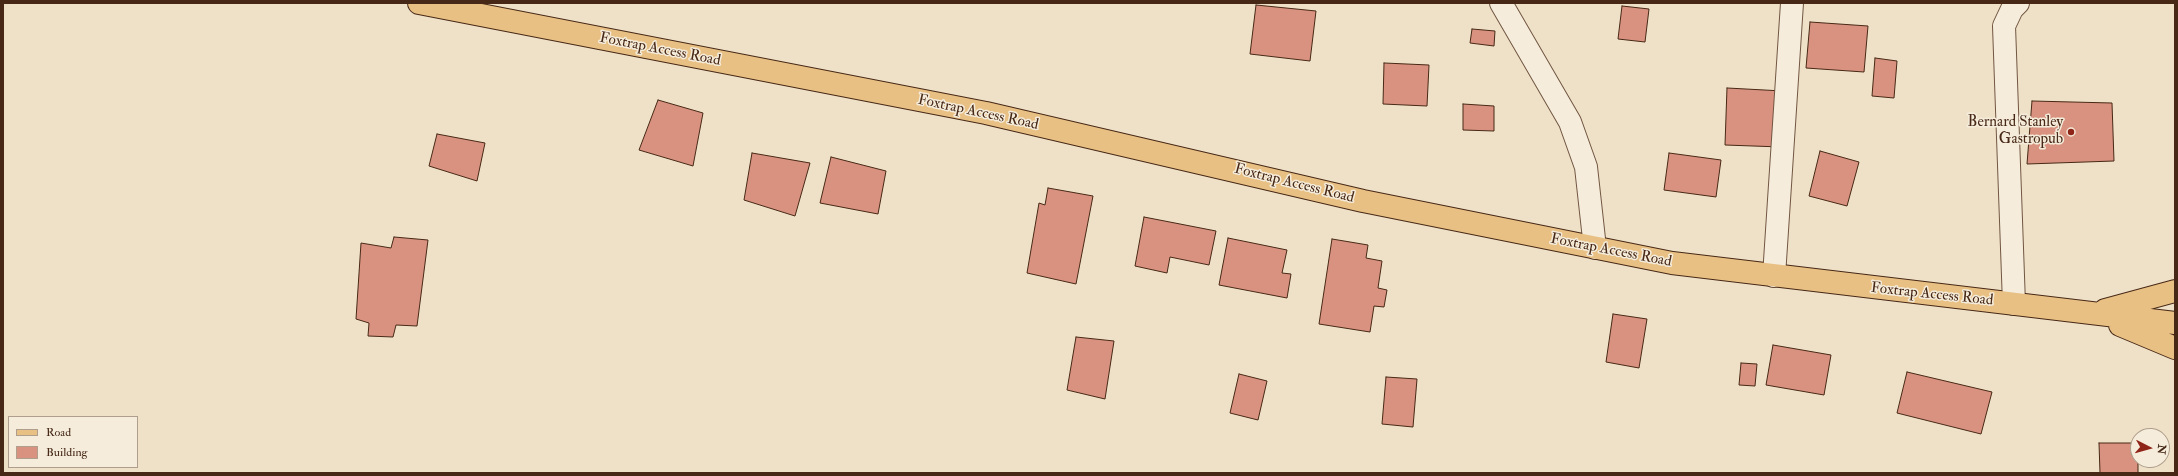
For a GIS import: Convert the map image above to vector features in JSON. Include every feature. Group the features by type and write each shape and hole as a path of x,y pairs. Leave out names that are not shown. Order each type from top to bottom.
{"main road":[{"name":"Foxtrap Access Road","path":"419,3 986,113 1363,201 1672,263 2175,323"},
{"path":"2092,313 2175,291"},
{"path":"2092,313 2175,348"}],"lane":[{"path":"1501,3 1570,122 1586,167 1595,248"},
{"path":"1774,276 1792,3"},
{"path":"2014,304 2004,26 2012,9 2018,3"}],"building":[{"path":"1256,5 1316,11 1310,61 1250,54"},
{"path":"1622,6 1649,9 1645,42 1618,39"},
{"path":"1810,22 1868,26 1864,72 1806,68"},
{"path":"1472,29 1495,31 1494,46 1470,43"},
{"path":"1875,58 1897,61 1894,98 1872,96"},
{"path":"1384,63 1429,65 1427,106 1383,104"},
{"path":"1727,88 1783,91 1781,147 1725,145"},
{"path":"658,100 703,113 693,166 639,150"},
{"name":"Bernard Stanley Gastropub","path":"2032,101 2112,103 2114,161 2027,164"},
{"path":"1463,104 1494,106 1494,131 1463,130"},
{"path":"437,134 485,143 477,181 429,166"},
{"path":"1820,151 1859,162 1847,206 1809,196"},
{"path":"752,153 810,163 795,216 744,200"},
{"path":"1669,153 1721,160 1716,197 1664,190"},
{"path":"831,157 886,171 878,214 820,203"},
{"path":"1048,188 1093,196 1076,284 1027,273 1039,203 1045,205"},
{"path":"1144,217 1216,231 1209,265 1170,257 1167,273 1135,266"},
{"path":"394,237 428,240 417,326 396,325 393,337 368,336 369,323 356,319 361,243 391,248"},
{"path":"1228,238 1287,250 1282,273 1291,274 1287,298 1219,285"},
{"path":"1332,239 1368,245 1366,258 1382,261 1378,288 1387,290 1384,307 1374,306 1370,332 1319,324"},
{"path":"1613,314 1647,319 1639,368 1606,362"},
{"path":"1076,337 1114,341 1105,399 1067,390"},
{"path":"1773,345 1831,355 1824,395 1766,385"},
{"path":"1741,363 1757,364 1755,386 1739,385"},
{"path":"1907,372 1992,392 1981,434 1897,413"},
{"path":"1239,374 1267,381 1258,420 1230,413"},
{"path":"1386,377 1417,379 1413,427 1382,424"},
{"path":"2099,443 2130,443 2130,468 2138,468 2138,473 2100,473"}],"place":[{"name":"Bernard Stanley Gastropub","path":"2071,132"}]}
